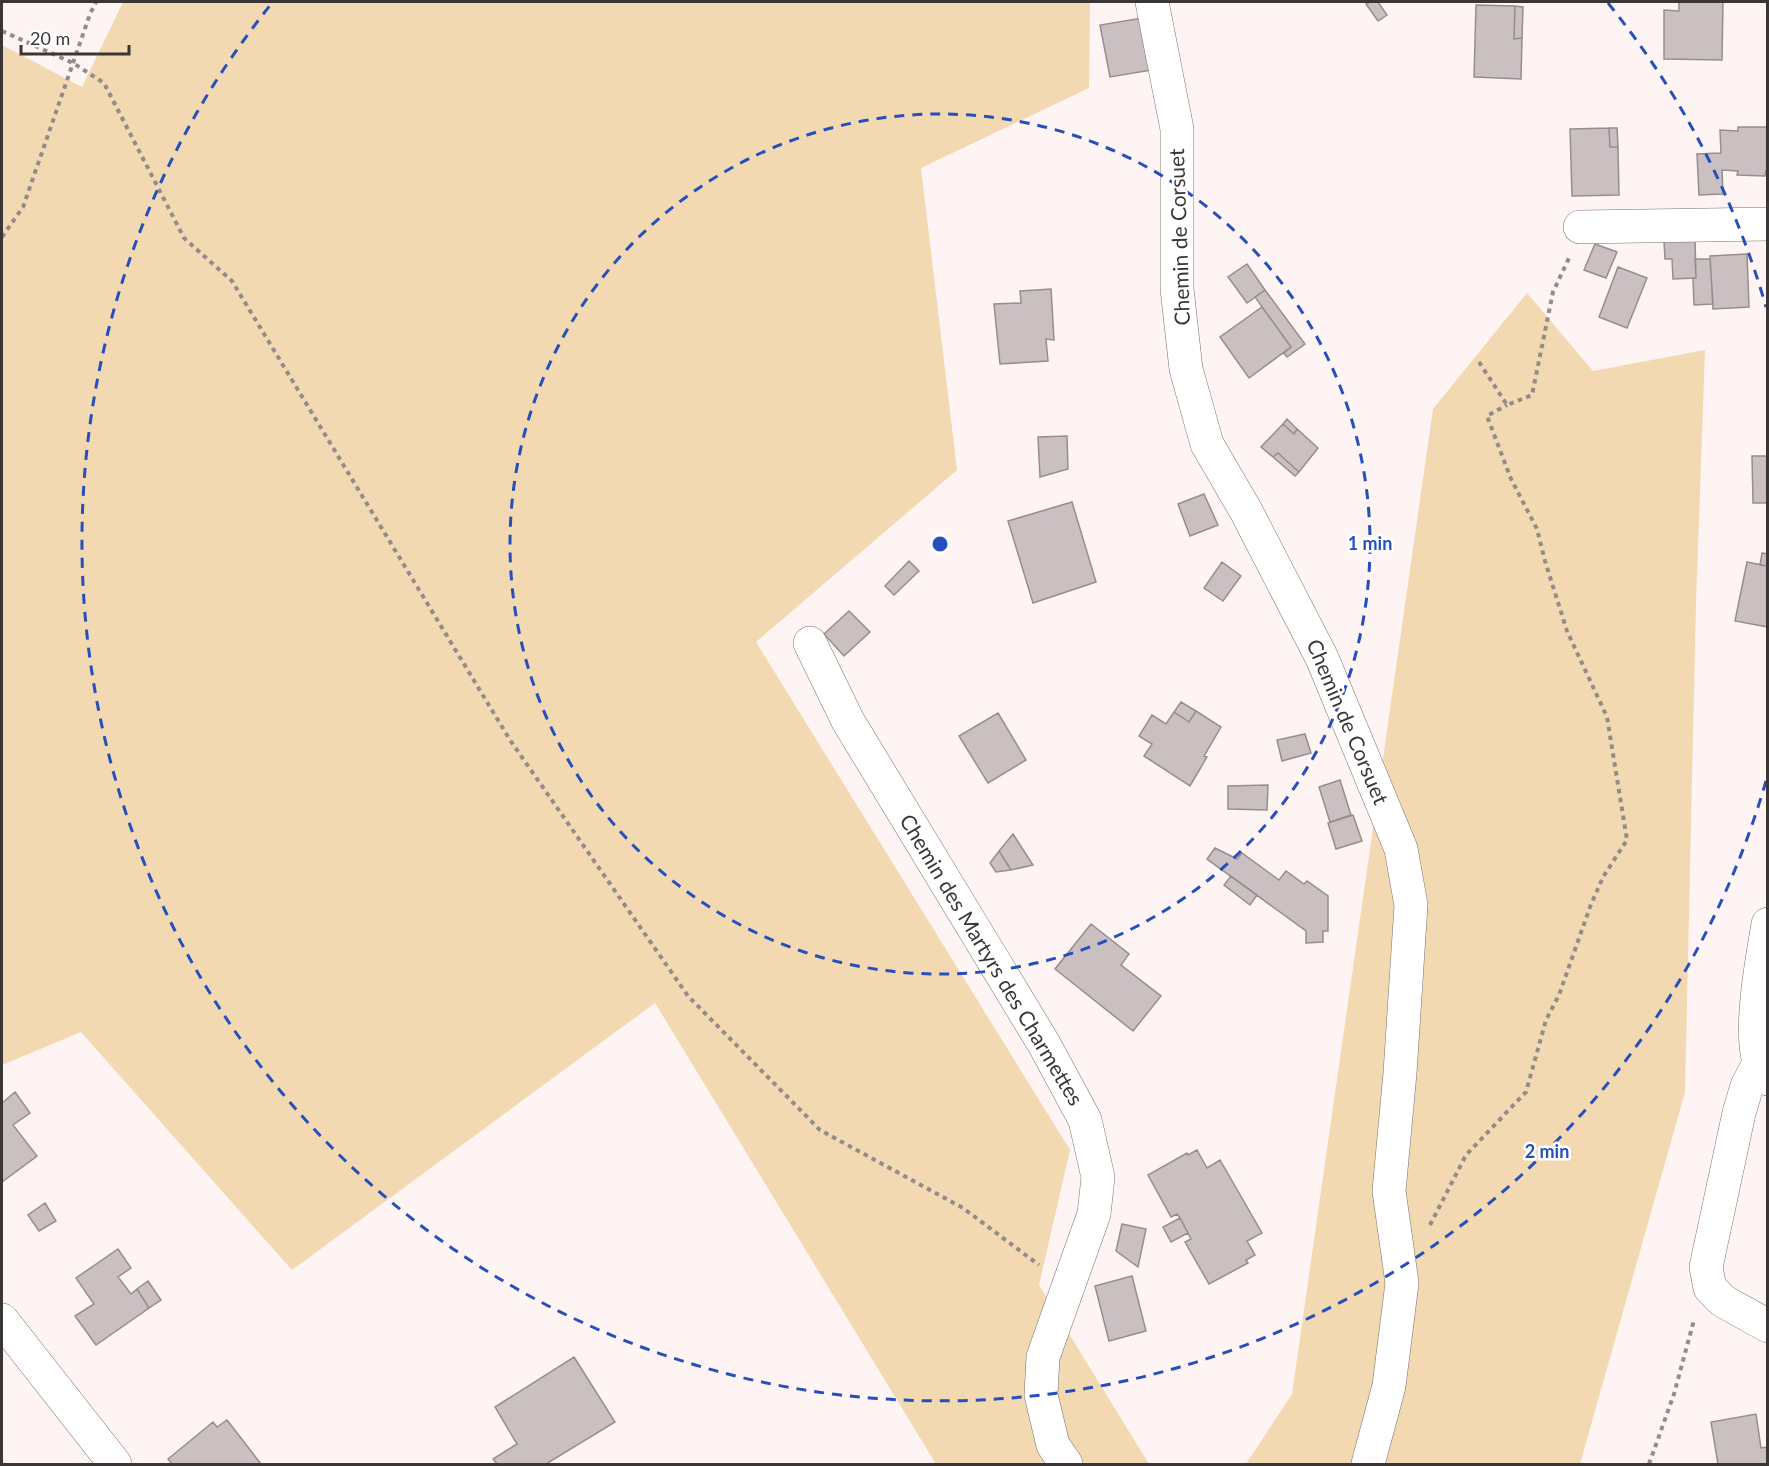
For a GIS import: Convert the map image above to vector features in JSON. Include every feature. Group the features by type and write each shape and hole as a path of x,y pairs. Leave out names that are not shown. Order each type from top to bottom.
{"street":[{"name":"Chemin de Corsuet","path":"1152,2 1177,129 1177,289 1186,369 1207,444 1246,511 1322,658 1401,849 1411,904 1400,1073 1389,1191 1402,1283 1389,1386 1368,1464"},
{"path":"1580,227 1767,224"},
{"name":"Chemin des Martyrs des Charmettes","path":"810,643 848,721 1044,1044 1085,1120 1098,1177 1094,1214 1043,1357 1041,1395 1053,1445 1066,1464"},
{"path":"1767,924 1756,1031 1763,1071 1747,1086 1739,1113 1706,1267 1710,1288 1723,1301 1767,1326"},
{"path":"2,1320 116,1464"}],"path":[{"path":"2,237 23,207 96,2"},
{"path":"2,31 73,63 104,83 184,238 231,281 510,740 688,996 820,1130 963,1208 1069,1287"},
{"path":"1398,1256 1424,1236 1466,1155 1526,1092 1546,1020 1559,995 1590,907 1603,877 1627,840 1606,717 1567,631 1537,529 1511,479 1487,416 1532,395 1553,292 1580,227"},
{"path":"1479,362 1507,405"},
{"path":"1649,1464 1677,1383 1693,1327 1706,1267"}],"shaded area":[{"path":"123,2 1090,2 1089,88 921,168 957,470 756,642 1070,1150 1039,1285 1149,1464 936,1464 655,1003 292,1270 81,1032 2,1065 2,45 82,87"},
{"path":"1527,293 1593,371 1705,350 1696,603 1685,1092 1580,1464 1246,1464 1292,1394 1433,409"}],"building":[{"path":"1378,2 1387,15 1378,21 1366,4"},
{"path":"1679,2 1723,2 1722,60 1664,59 1664,10 1679,11"},
{"path":"1476,5 1515,6 1514,39 1522,38 1521,79 1474,77"},
{"path":"1515,6 1523,7 1522,38 1514,39"},
{"path":"1142,18 1152,70 1110,77 1100,25"},
{"path":"1738,127 1768,127 1768,171 1765,176 1737,175 1738,171 1722,170 1723,194 1699,195 1697,154 1721,153 1720,130 1738,131"},
{"path":"1609,128 1617,128 1618,147 1610,147"},
{"path":"1609,128 1610,147 1618,147 1619,195 1572,196 1570,129"},
{"path":"1695,240 1696,278 1673,279 1672,259 1665,259 1664,241"},
{"path":"1595,244 1617,252 1606,278 1584,270"},
{"path":"1747,254 1749,307 1713,309 1710,256"},
{"path":"1695,259 1710,259 1713,304 1694,305"},
{"path":"1247,264 1265,290 1247,303 1228,277"},
{"path":"1618,267 1647,278 1627,328 1599,317"},
{"path":"1051,289 1054,340 1046,339 1048,361 1000,364 994,304 1021,303 1020,291"},
{"path":"1265,290 1305,344 1287,357 1284,353 1291,347 1255,297"},
{"path":"1262,307 1291,347 1249,378 1220,337"},
{"path":"1287,419 1297,429 1294,434 1283,424"},
{"path":"1283,424 1294,434 1297,429 1318,448 1299,472 1278,453 1273,457 1261,447"},
{"path":"1067,436 1068,469 1040,477 1038,437"},
{"path":"1278,453 1299,472 1295,476 1273,457"},
{"path":"1752,456 1768,456 1768,503 1753,503"},
{"path":"1204,494 1218,525 1190,536 1178,504"},
{"path":"1072,502 1096,582 1033,603 1008,521"},
{"path":"1762,553 1768,554 1768,566 1760,565"},
{"path":"909,561 919,571 894,595 885,586"},
{"path":"1222,562 1241,576 1223,601 1204,588"},
{"path":"1747,562 1768,566 1768,627 1735,621"},
{"path":"849,611 870,632 844,656 824,634"},
{"path":"1181,702 1196,711 1189,722 1174,712"},
{"path":"1196,711 1221,727 1190,786 1144,756 1152,744 1139,736 1152,715 1166,724 1174,712 1189,722"},
{"path":"998,713 1026,760 988,783 959,736"},
{"path":"1305,734 1311,753 1282,761 1277,740"},
{"path":"1340,780 1351,815 1330,822 1319,787"},
{"path":"1268,785 1267,810 1228,809 1228,786"},
{"path":"1353,815 1362,841 1336,849 1328,823"},
{"path":"1013,834 1033,865 1011,870 999,851"},
{"path":"1215,848 1237,859 1242,853 1279,880 1286,871 1304,884 1307,881 1328,896 1328,931 1323,931 1323,942 1306,943 1306,931 1207,859"},
{"path":"999,851 1011,870 996,872 990,863"},
{"path":"1231,876 1257,895 1250,905 1224,885"},
{"path":"1091,924 1129,954 1121,965 1161,996 1133,1031 1055,969"},
{"path":"15,1092 30,1113 13,1125 37,1156 2,1182 2,1103"},
{"path":"1197,1150 1207,1168 1220,1160 1262,1233 1247,1241 1255,1255 1246,1260 1248,1263 1209,1284 1185,1242 1191,1239 1180,1218 1177,1214 1171,1217 1148,1175 1187,1153 1188,1155"},
{"path":"45,1203 56,1221 39,1231 28,1215"},
{"path":"1180,1218 1188,1233 1171,1242 1163,1227"},
{"path":"1122,1224 1146,1229 1138,1267 1116,1251"},
{"path":"118,1249 131,1268 118,1277 131,1294 137,1289 149,1308 96,1345 75,1316 94,1304 76,1278"},
{"path":"1132,1276 1146,1331 1109,1341 1095,1286"},
{"path":"148,1281 161,1300 149,1308 137,1289"},
{"path":"574,1357 615,1422 546,1464 497,1464 493,1459 517,1444 495,1407"},
{"path":"1756,1414 1761,1448 1768,1447 1768,1464 1718,1464 1711,1422"},
{"path":"227,1420 261,1464 172,1464 168,1459 213,1422 217,1427"}]}
